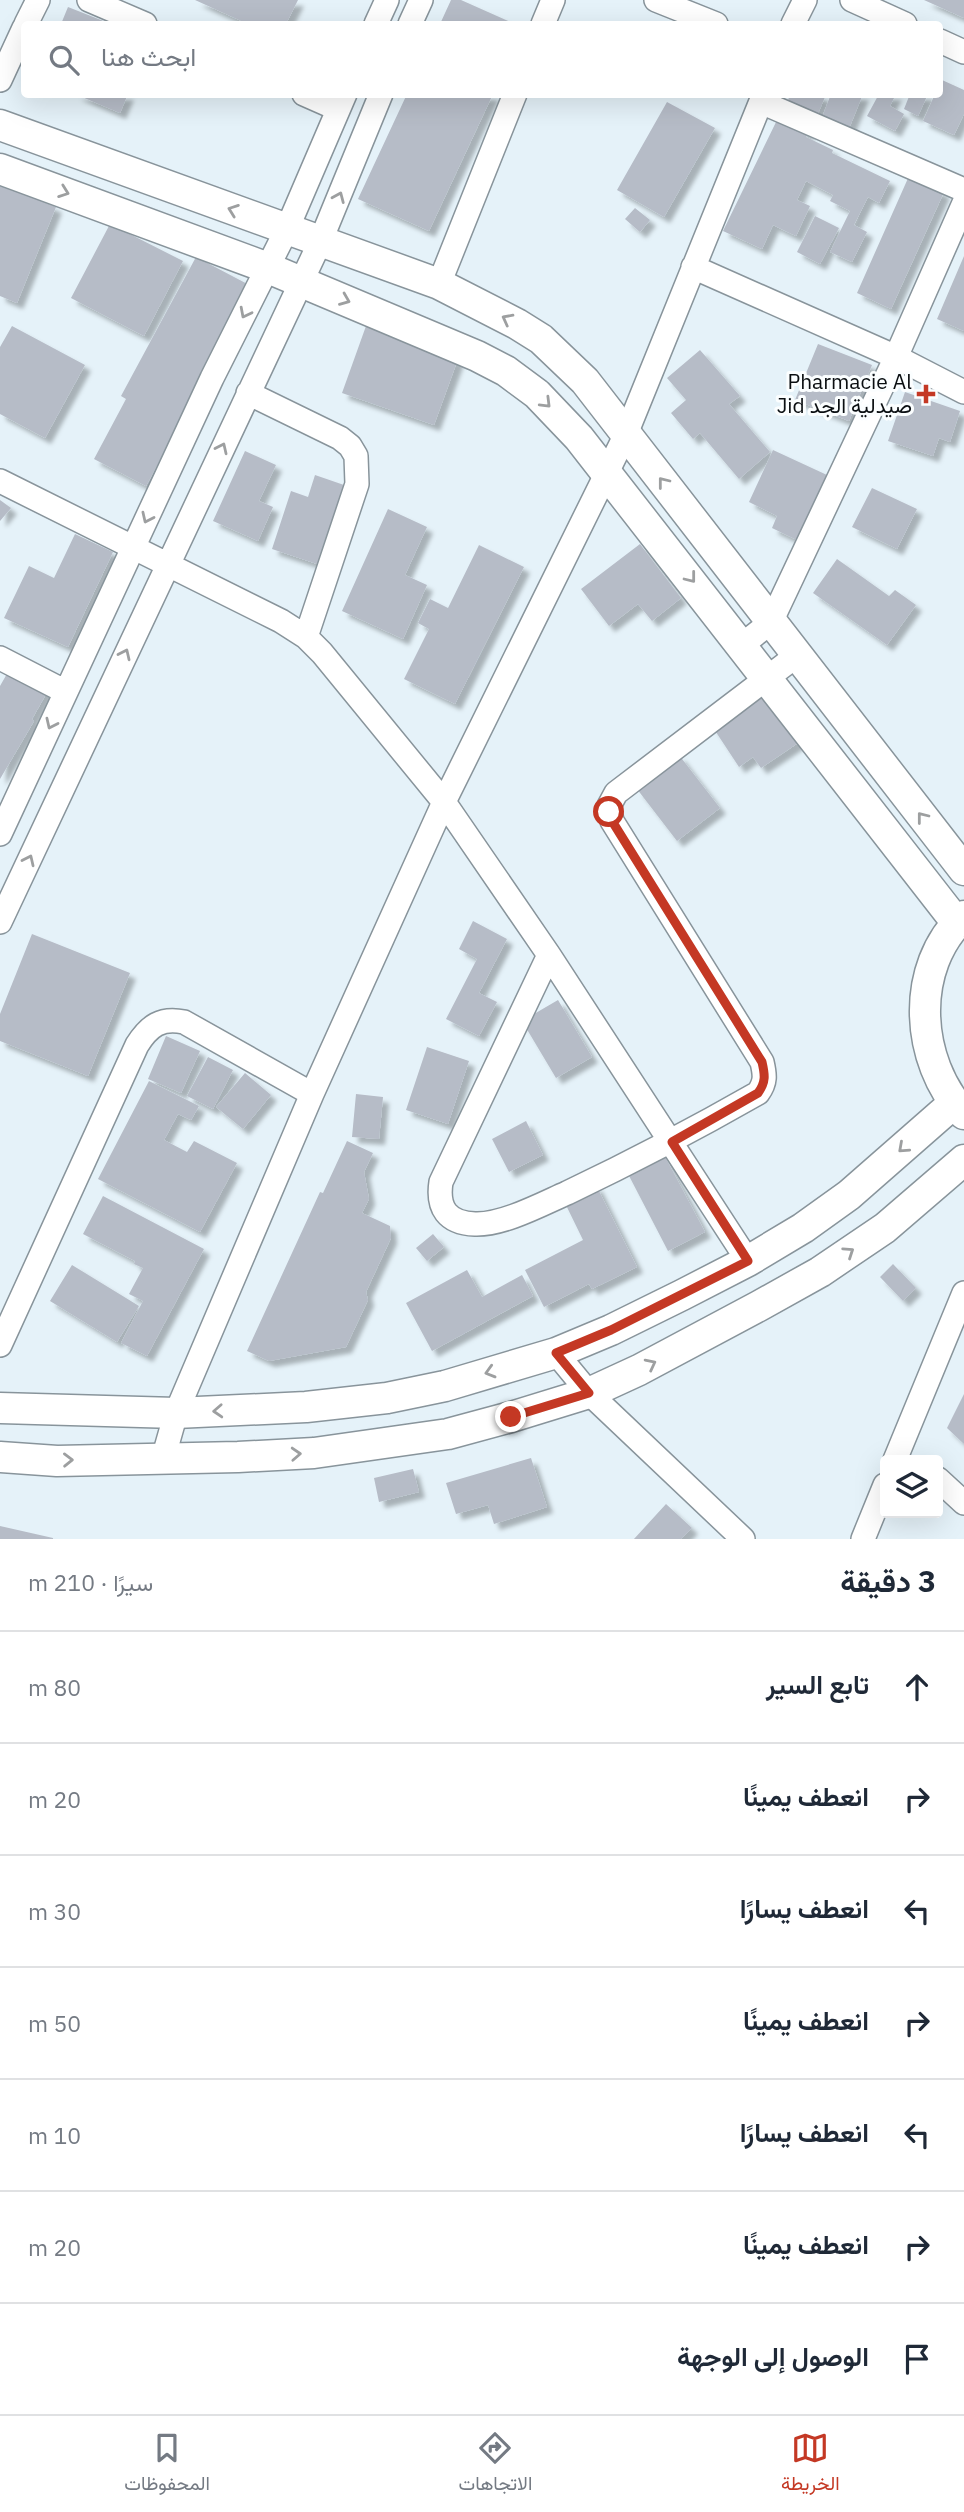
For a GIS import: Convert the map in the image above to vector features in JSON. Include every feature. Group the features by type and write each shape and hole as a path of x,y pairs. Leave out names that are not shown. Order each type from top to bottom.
{"street":[{"path":"28,21 38,0"},
{"path":"89,0 138,21"},
{"path":"377,21 387,0"},
{"path":"411,21 421,0"},
{"path":"544,21 553,0"},
{"path":"656,0 708,21"},
{"path":"794,21 804,0"},
{"path":"852,0 898,21"},
{"path":"0,80 21,35"},
{"path":"943,42 964,52"},
{"path":"0,834 212,378 287,229 341,102 322,98"},
{"path":"1,917 321,240 379,98"},
{"path":"439,284 513,98"},
{"path":"163,1459 176,1413 312,1094 444,802 626,434 763,98 964,190"},
{"path":"0,125 439,284 541,339 585,381 964,870"},
{"path":"0,169 268,268 443,340 506,371 537,394 561,417 960,919 936,956 926,993 925,1032 934,1069 959,1108 849,1195 803,1228 748,1261 611,1330 556,1353 445,1386 387,1398 306,1407 176,1413 0,1408"},
{"path":"742,645 771,622 896,357 964,203"},
{"path":"693,267 896,357 964,392"},
{"path":"248,393 340,438 350,446 356,456 357,484 306,637"},
{"path":"0,481 281,621 306,637 339,673 444,802 549,955 748,1261"},
{"path":"549,955 441,1182 441,1206 448,1216 461,1221 476,1224 491,1222 537,1206 672,1142 758,1093 764,1086 762,1062 612,821 609,806 617,793 796,656"},
{"path":"0,658 66,692"},
{"path":"0,1345 137,1045 152,1026 163,1020 184,1022 312,1094"},
{"path":"0,1457 57,1461 314,1453 448,1434 589,1393 695,1341 820,1272 885,1228 964,1160"},
{"path":"905,1455 964,1293"},
{"path":"556,1353 589,1393 743,1539"},
{"path":"943,1484 964,1503"},
{"path":"863,1539 880,1497"}],"building":[{"path":"195,0 298,0 288,21 241,21"},
{"path":"451,0 461,0 508,21 441,21"},
{"path":"924,0 964,0 964,18"},
{"path":"68,7 103,21 62,21"},
{"path":"943,80 964,90 964,114 954,135 923,121 933,98 943,98"},
{"path":"84,98 126,98 120,113"},
{"path":"405,98 491,98 429,231 358,199"},
{"path":"789,98 825,98 817,116 787,104"},
{"path":"829,98 861,98 848,131 821,120"},
{"path":"877,98 894,98 890,106 904,114 895,131 867,116"},
{"path":"908,98 926,98 918,116 904,109"},
{"path":"667,102 715,128 664,217 617,190"},
{"path":"778,118 809,133 806,137 833,150 832,153 890,181 879,203 868,197 854,225 867,232 852,262 830,252 850,211 830,201 833,195 806,181 797,200 810,206 796,236 773,225 762,249 723,231"},
{"path":"909,176 944,192 891,309 857,293"},
{"path":"0,184 56,207 17,303 0,296"},
{"path":"635,208 650,220 640,232 625,219"},
{"path":"815,216 839,228 820,264 797,252"},
{"path":"110,224 183,261 144,336 71,298"},
{"path":"964,256 964,331 937,319"},
{"path":"196,257 253,287 146,486 94,459 126,399 121,396"},
{"path":"12,326 85,365 45,438 0,414 0,347"},
{"path":"366,326 458,359 434,425 342,393"},
{"path":"818,344 872,365 849,421 795,400"},
{"path":"700,350 740,396 729,404 770,452 739,479 700,433 693,439 671,413 686,400 667,378"},
{"path":"905,392 960,411 950,442 939,438 933,456 888,441"},
{"path":"773,450 827,475 797,540 772,528 777,516 749,502"},
{"path":"245,451 276,465 259,501 273,507 258,541 213,521"},
{"path":"315,475 344,485 317,564 272,549 291,491 308,497"},
{"path":"872,488 917,509 897,549 852,527"},
{"path":"0,500 11,508 0,521"},
{"path":"388,509 427,527 405,575 427,585 403,639 342,611"},
{"path":"75,534 113,552 68,647 4,618 29,566 54,578"},
{"path":"640,544 681,598 652,621 638,604 609,626 581,589"},
{"path":"479,545 524,567 455,704 404,679 429,629 418,623 430,599 448,608"},
{"path":"837,559 889,596 895,590 916,605 887,645 813,593"},
{"path":"12,665 50,687 32,719 34,721 0,779 0,686"},
{"path":"766,689 801,741 761,768 753,757 739,767 712,726"},
{"path":"679,755 720,808 677,841 637,789"},
{"path":"473,921 507,939 479,993 497,1002 479,1036 446,1019 477,959 459,949"},
{"path":"32,934 130,973 88,1076 0,1041 0,1014"},
{"path":"558,1000 592,1057 556,1078 522,1021"},
{"path":"166,1036 200,1051 181,1093 148,1079"},
{"path":"427,1047 469,1061 448,1124 406,1110"},
{"path":"208,1057 233,1070 213,1109 187,1096"},
{"path":"245,1073 271,1095 243,1129 216,1107"},
{"path":"149,1081 199,1106 191,1120 178,1114 164,1140 187,1152 194,1141 237,1163 200,1232 98,1179"},
{"path":"356,1094 383,1097 379,1139 352,1137"},
{"path":"526,1121 543,1155 509,1172 492,1139"},
{"path":"347,1141 373,1153 364,1172 369,1199 362,1213 390,1226 391,1238 366,1292 368,1300 346,1347 269,1361 247,1351 320,1192 323,1193"},
{"path":"662,1151 705,1232 668,1251 626,1170"},
{"path":"596,1185 637,1267 592,1289 589,1284 544,1307 525,1270 583,1240 564,1201"},
{"path":"103,1196 204,1249 147,1356 121,1343 143,1301 129,1294 143,1268 134,1264 135,1261 83,1234"},
{"path":"433,1234 444,1247 427,1261 416,1248"},
{"path":"893,1264 916,1288 903,1301 880,1277"},
{"path":"72,1265 139,1306 117,1342 50,1301"},
{"path":"467,1270 482,1297 522,1275 533,1296 432,1351 406,1303"},
{"path":"964,1394 964,1444 947,1428"},
{"path":"531,1458 547,1507 494,1524 488,1505 456,1514 446,1483"},
{"path":"413,1469 419,1492 379,1502 374,1478"},
{"path":"666,1504 692,1528 681,1539 634,1539"},
{"path":"0,1526 53,1538 53,1539 0,1539"}],"place":[{"name":"Pharmacie Al Jid صيدلية الجد","path":"926,394"}],"route":[{"path":"511,1417 589,1393 556,1353 611,1330 748,1261 672,1142 758,1093 764,1086 762,1062 612,821 609,812"}]}
